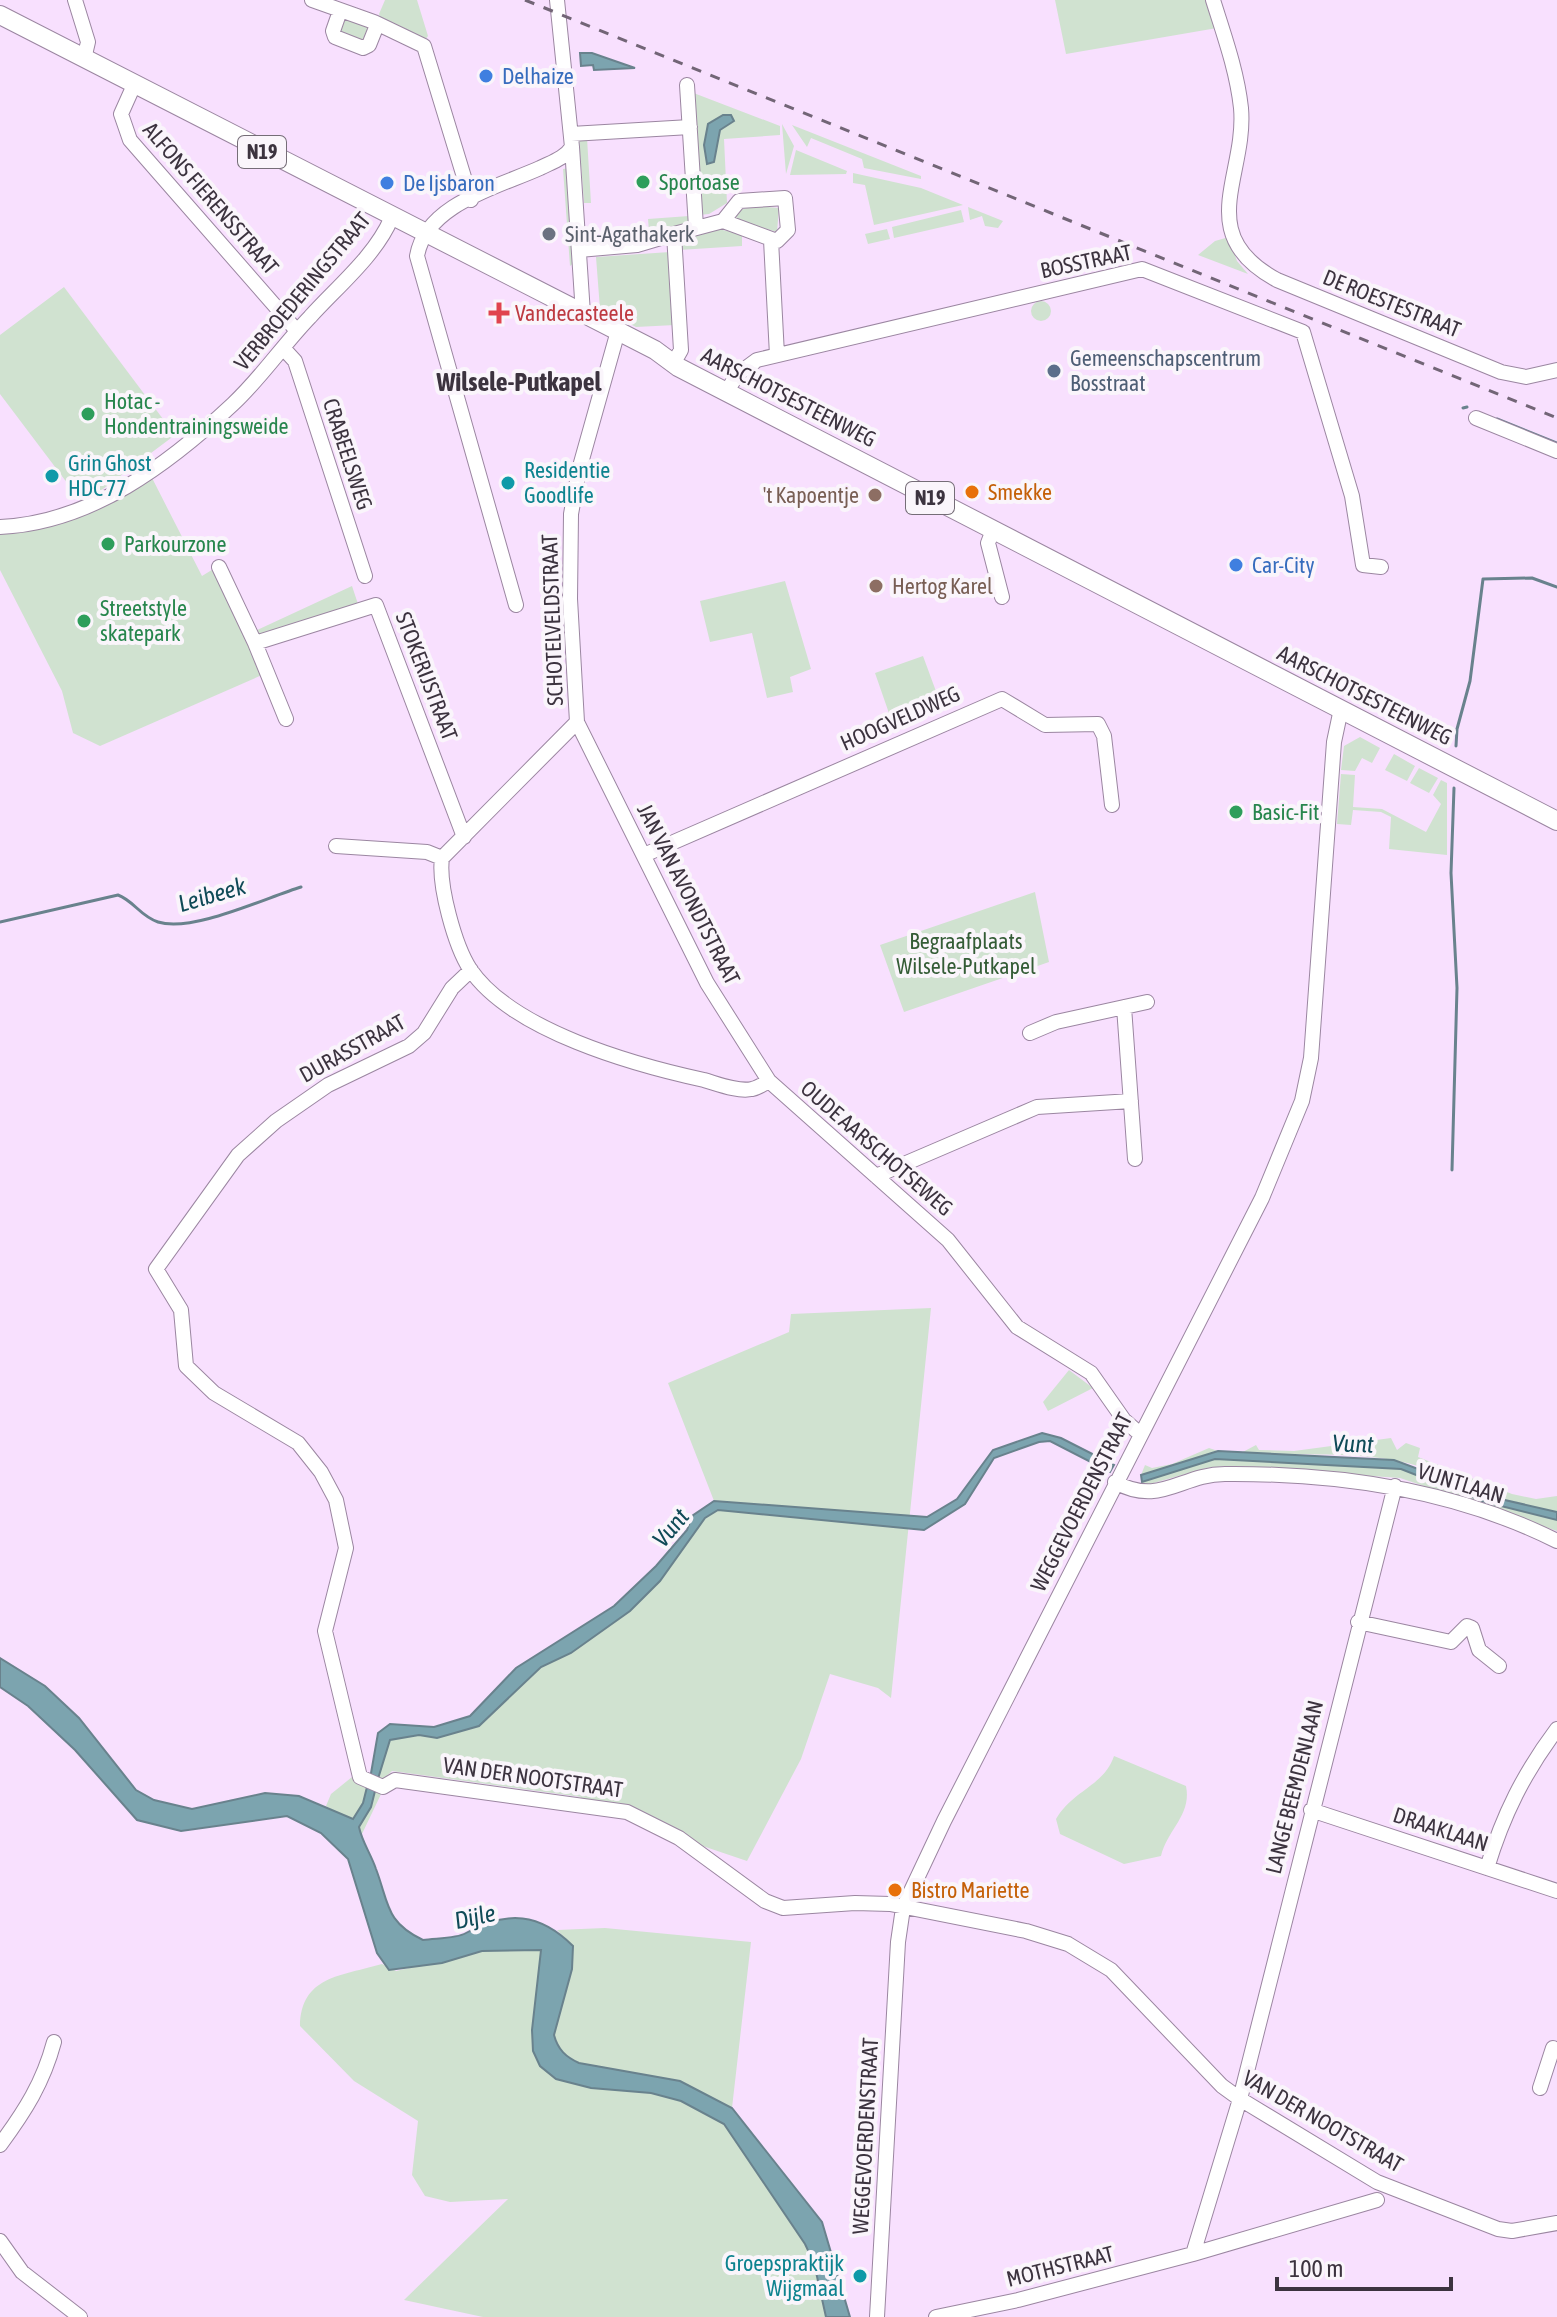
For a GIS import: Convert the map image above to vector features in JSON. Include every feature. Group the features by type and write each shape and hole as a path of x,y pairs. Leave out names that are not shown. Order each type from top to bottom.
{"main road":[{"name":"AARSCHOTSESTEENWEG","path":"0,15 391,219 618,331 726,392 1557,821"}],"street":[{"path":"75,0 88,42 84,59"},
{"path":"312,0 344,10 424,46 471,200"},
{"name":"DE ROESTESTRAAT","path":"1213,0 1236,79 1241,112 1227,218 1230,230 1249,257 1277,280 1501,372 1526,377 1557,370"},
{"path":"558,3 572,141 583,314"},
{"path":"340,11 333,31 335,37 363,48 369,45 377,25"},
{"name":"ALFONS FIERENSSTRAAT","path":"134,85 121,114 130,140 297,331"},
{"path":"687,85 696,227"},
{"path":"572,141 690,127"},
{"path":"516,605 417,256 438,216 563,156 572,141"},
{"path":"579,250 637,245 723,221 777,241 788,230 785,198 739,201 723,221"},
{"name":"VERBROEDERINGSTRAAT","path":"0,527 71,516 134,481 234,404 365,257 391,219"},
{"path":"673,364 681,350 674,234"},
{"path":"771,240 777,355"},
{"name":"BOSSTRAAT","path":"726,392 746,366 777,355 1142,269 1303,332 1352,496 1363,565 1381,567"},
{"name":"SCHOTELVELDSTRAAT","path":"442,858 577,722 570,599 571,514 579,470 618,331"},
{"name":"CRABEELSWEG","path":"284,349 295,361 365,576"},
{"path":"1476,418 1557,451"},
{"path":"993,530 988,543 1002,597"},
{"path":"219,567 286,719"},
{"name":"STOKERIJSTRAAT","path":"255,643 376,605 464,837"},
{"name":"HOOGVELDWEG","path":"644,855 1002,699 1011,701 1045,725 1098,724 1104,736 1112,805"},
{"name":"WEGGEVOERDENSTRAAT","path":"877,2317 898,1942 903,1908 1119,1475 1262,1198 1302,1101 1312,1046 1334,742 1341,709"},
{"name":"JAN VAN AVONDTSTRAAT","path":"577,722 707,983 769,1081"},
{"path":"336,846 427,852 442,858"},
{"name":"OUDE AARSCHOTSEWEG","path":"442,858 440,872 454,927 471,970 512,1006 571,1040 654,1069 744,1089 769,1081 948,1240 1017,1327 1091,1373 1124,1420 1140,1434"},
{"name":"DURASSTRAAT","path":"156,1269 238,1155 276,1121 316,1093 409,1046 424,1033 452,988 471,970"},
{"path":"1030,1033 1056,1022 1147,1002"},
{"path":"1124,1007 1135,1159"},
{"path":"876,1176 1037,1107 1131,1101"},
{"name":"VAN DER NOOTSTRAAT","path":"156,1269 181,1310 186,1366 214,1393 298,1443 321,1472 336,1500 346,1548 325,1631 362,1778 381,1786 395,1780 627,1812 679,1838 765,1901 783,1908 868,1902 1026,1931 1068,1944 1090,1956 1139,1996 1222,2086 1393,2188 1498,2229 1512,2231 1557,2223"},
{"name":"VUNTLAAN","path":"1119,1475 1139,1494 1226,1474 1395,1486 1525,1525 1557,1541"},
{"name":"LANGE BEEMDENLAAN","path":"1240,2099 1358,1622 1395,1486"},
{"path":"1358,1622 1451,1642 1467,1626 1472,1628 1479,1650 1499,1666"},
{"path":"1487,1868 1516,1789 1557,1729"},
{"name":"DRAAKLAAN","path":"1311,1810 1557,1891"},
{"path":"0,2145 30,2106 45,2075 54,2042"},
{"path":"1540,2088 1556,2044"},
{"path":"1193,2254 1240,2099"},
{"name":"MOTHSTRAAT","path":"936,2317 1018,2300 1193,2254 1377,2200"},
{"path":"0,2241 22,2272 80,2317"}],"green space":[{"path":"385,0 417,0 428,36 425,40 381,20 379,14"},
{"path":"1055,0 1209,0 1217,28 1066,54"},
{"path":"344,16 369,25 364,43 340,36 337,27"},
{"path":"691,92 780,126 780,135 724,139 727,203 709,214 699,215"},
{"path":"782,124 794,146 786,174"},
{"path":"792,125 921,176 921,179 864,168 862,159 811,138 807,147"},
{"path":"587,138 591,203 584,203 579,139"},
{"path":"796,150 847,171 846,174 790,175"},
{"path":"570,168 576,261 570,266 563,169"},
{"path":"853,173 921,188 963,205 874,225 865,185 853,183"},
{"path":"755,206 779,208 777,232 735,220 739,210"},
{"path":"968,207 1003,221 998,228 985,226 982,216 970,220"},
{"path":"961,210 964,222 894,238 892,227"},
{"path":"689,216 692,222 652,234 649,231 648,219"},
{"path":"713,228 742,234 742,246 679,250 681,241"},
{"path":"887,229 890,239 868,244 865,234"},
{"path":"1229,237 1237,261 1248,274 1198,255 1215,241"},
{"path":"670,252 675,325 636,327 600,309 596,257"},
{"name":"Hotac - Hondentrainingsweide","path":"64,287 175,435 83,504 0,394 0,335"},
{"path":"1041,301 1048,304 1051,311 1048,318 1041,321 1034,318 1031,311 1034,304"},
{"path":"150,474 202,576 215,568 262,675 100,746 73,733 62,691 0,570 0,530 75,518"},
{"path":"785,581 811,669 790,677 793,692 767,698 752,633 710,642 700,601"},
{"path":"352,586 359,607 261,635 255,631"},
{"path":"923,656 937,694 914,702 917,712 891,719 875,673"},
{"path":"1360,737 1380,748 1372,763 1362,758 1355,771 1341,770 1344,746"},
{"path":"1394,754 1415,766 1407,781 1385,770"},
{"path":"1419,768 1438,778 1429,793 1410,783"},
{"path":"1341,774 1355,775 1353,807 1382,809 1426,832 1441,804 1433,795 1441,780 1447,783 1447,855 1389,849 1391,817 1381,812 1353,810 1351,825 1337,824"},
{"name":"Begraafplaats Wilsele-Putkapel","path":"1035,892 1049,962 904,1012 880,945"},
{"path":"931,1308 891,1698 878,1688 830,1674 801,1759 747,1861 679,1838 627,1812 577,1805 581,1797 392,1771 377,1782 390,1740 419,1735 438,1738 479,1726 541,1667 571,1653 629,1611 660,1581 703,1516 716,1506 668,1383 789,1332 791,1314"},
{"path":"1069,1370 1093,1388 1048,1411 1043,1402"},
{"path":"1391,1438 1397,1450 1406,1443 1420,1448 1418,1457 1512,1494 1536,1499 1557,1496 1557,1512 1521,1506 1435,1472 1397,1461 1353,1455 1241,1453 1256,1445 1259,1450 1294,1451"},
{"path":"1209,1448 1218,1451 1141,1475 1145,1465 1152,1468 1172,1464"},
{"path":"1215,1459 1401,1469 1454,1491 1557,1520 1557,1531 1400,1478 1228,1466 1207,1468 1143,1486 1142,1482"},
{"path":"1114,1756 1186,1786 1185,1806 1161,1856 1124,1864 1060,1834 1056,1819 1071,1801 1103,1774"},
{"path":"352,1777 383,1790 361,1836 359,1827 326,1806 331,1794"},
{"path":"605,1928 751,1942 732,2108 680,2081 579,2063 560,2049 554,2035 572,1969 573,1947 557,1930"},
{"path":"541,1950 532,2030 556,2079 591,2088 651,2093 681,2101 724,2124 805,2244 814,2263 826,2317 483,2317 404,2300 508,2199 450,2202 425,2196 412,2175 418,2121 354,2081 300,2026 302,2009 307,1997 316,1988 352,1972 382,1964 396,1971 482,1951"}],"shaded area":[{"path":"580,53 592,53 635,68 594,70 593,65 581,66"},
{"path":"723,115 731,115 734,121 720,130 714,162 707,164 704,145 708,124"},
{"path":"1042,1433 1061,1438 1114,1465 1110,1472 1050,1441 1039,1442 994,1458 965,1504 924,1530 718,1510 705,1518 660,1581 630,1611 571,1653 541,1667 479,1726 437,1738 419,1735 390,1740 377,1782 370,1779 378,1733 390,1724 434,1727 470,1716 516,1668 614,1606 656,1566 687,1530 692,1516 714,1501 927,1517 957,1499 993,1450"},
{"path":"1218,1451 1394,1460 1496,1498 1557,1512 1557,1520 1485,1502 1401,1469 1215,1459 1142,1482 1141,1475"},
{"name":"Dijle","path":"0,1658 45,1686 79,1718 136,1790 154,1800 192,1809 265,1793 299,1796 353,1819 363,1803 368,1783 376,1787 371,1807 359,1827 390,1910 401,1926 423,1940 462,1935 495,1921 522,1918 535,1921 561,1935 573,1946 572,1969 554,2035 560,2049 579,2063 680,2081 732,2108 822,2222 850,2317 826,2317 814,2263 805,2244 724,2124 681,2101 651,2093 591,2088 556,2079 540,2066 533,2051 532,2030 541,1950 482,1951 442,1963 389,1970 377,1953 348,1859 321,1833 287,1816 181,1831 137,1820 75,1750 28,1706 0,1687"}],"waterway":[{"path":"1463,408 1467,407"},
{"path":"1497,419 1557,443"},
{"path":"1456,746 1457,729 1470,681 1483,579 1532,578 1557,587"},
{"path":"1452,1170 1457,988 1451,873 1454,788"},
{"name":"Leibeek","path":"0,922 118,895 158,922 190,923 229,913 301,887"}],"railway":[{"path":"525,0 1557,418"}],"place":[{"name":"Delhaize","path":"486,76"},
{"name":"Sportoase","path":"643,182"},
{"name":"De Ijsbaron","path":"387,183"},
{"name":"Sint-Agathakerk","path":"549,234"},
{"name":"Vandecasteele","path":"499,313"},
{"name":"Gemeenschapscentrum Bosstraat","path":"1054,371"},
{"name":"Hotac - Hondentrainingsweide","path":"88,414"},
{"name":"Grin Ghost HDC 77","path":"52,476"},
{"name":"Residentie Goodlife","path":"508,483"},
{"name":"Smekke","path":"972,492"},
{"name":"'t Kapoentje","path":"875,495"},
{"name":"Parkourzone","path":"108,544"},
{"name":"Car-City","path":"1236,565"},
{"name":"Hertog Karel","path":"876,586"},
{"name":"Streetstyle skatepark","path":"84,621"},
{"name":"Basic-Fit","path":"1236,812"},
{"name":"Bistro Mariette","path":"895,1890"},
{"name":"Groepspraktijk Wijgmaal","path":"860,2276"}],"district":[{"name":"Wilsele-Putkapel","path":"519,382"}],"water label":[{"name":"Vunt","path":"1353,1444"},
{"name":"Vunt","path":"671,1528"}]}
